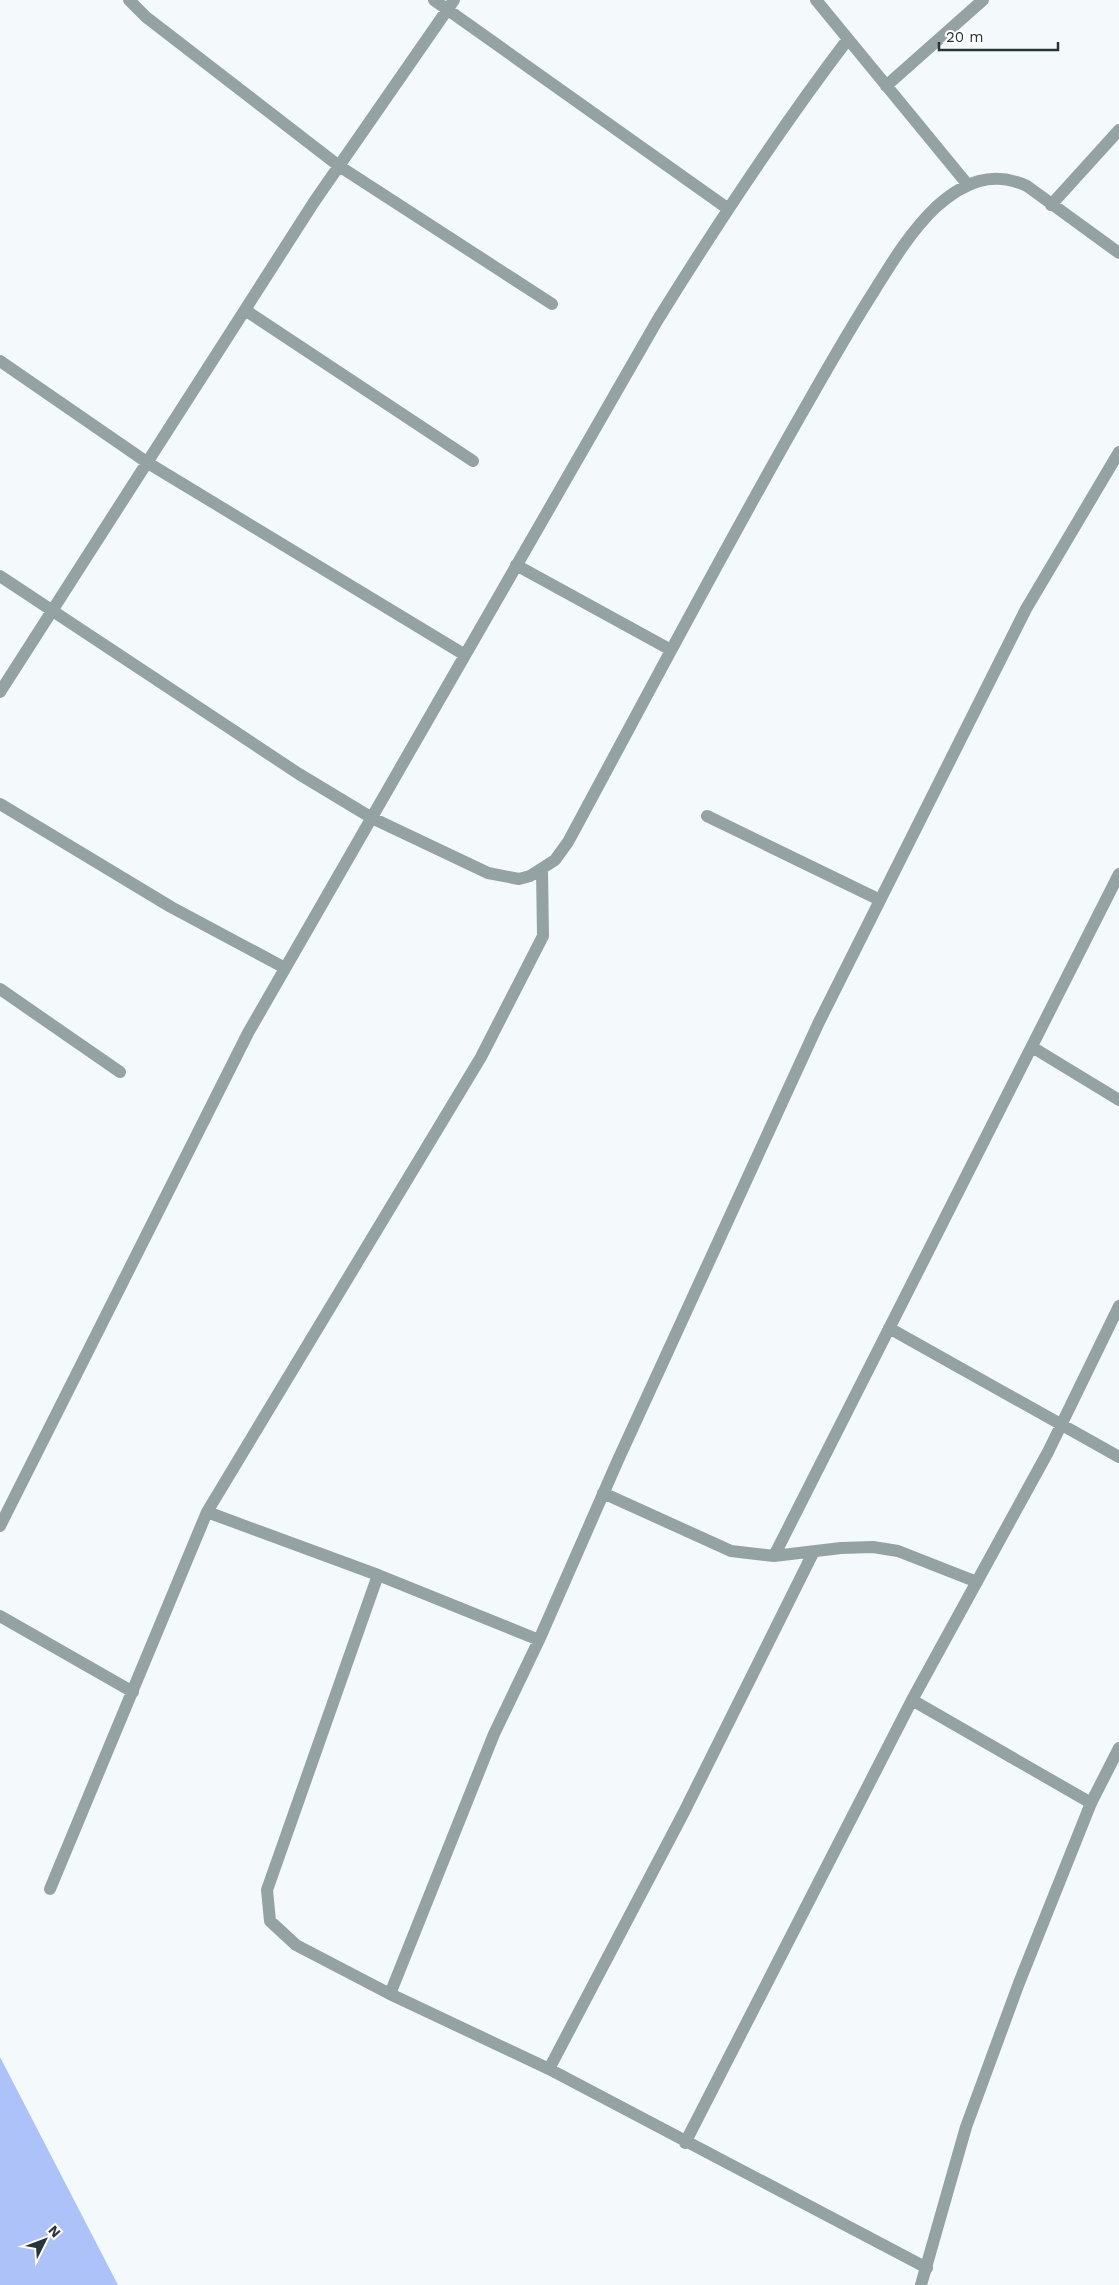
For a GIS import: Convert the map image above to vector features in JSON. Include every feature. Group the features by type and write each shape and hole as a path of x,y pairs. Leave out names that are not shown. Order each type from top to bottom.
{"street":[{"path":"129,0 146,18 339,166 552,304"},
{"path":"434,0 451,5 727,208"},
{"path":"816,0 968,185"},
{"path":"886,86 983,0"},
{"path":"0,692 339,166 451,5"},
{"path":"0,1526 243,1042 285,968 657,321 727,208 806,94 848,39"},
{"path":"1051,205 1119,130"},
{"path":"0,576 299,774 372,818 488,873 519,879 542,870 555,860 568,842 798,420 852,326 903,244 937,206 968,185 984,179 1000,177 1013,180 1027,186 1119,253"},
{"path":"246,310 473,461"},
{"path":"0,361 148,463 465,655"},
{"path":"390,1994 494,1734 539,1640 603,1494 819,1022 1026,609 1119,452"},
{"path":"516,565 672,650"},
{"path":"0,804 171,907 285,968"},
{"path":"707,816 880,900"},
{"path":"50,1889 208,1512 481,1057 543,936 542,870"},
{"path":"774,1556 1119,874"},
{"path":"0,989 120,1072"},
{"path":"1032,1047 1119,1100"},
{"path":"685,2143 912,1700 1062,1424 1119,1306"},
{"path":"889,1328 1119,1457"},
{"path":"603,1494 731,1551 774,1556 842,1548 873,1547 898,1551 977,1582"},
{"path":"208,1512 378,1576 539,1640"},
{"path":"549,2069 684,1812 812,1553"},
{"path":"378,1576 268,1890 270,1921 296,1945 390,1994 549,2069 685,2143 927,2268"},
{"path":"0,1616 133,1692"},
{"path":"912,1700 1091,1803"},
{"path":"921,2285 966,2127 1019,1983 1091,1803 1119,1748"}],"water":[{"path":"0,2057 118,2285 0,2285"}]}
